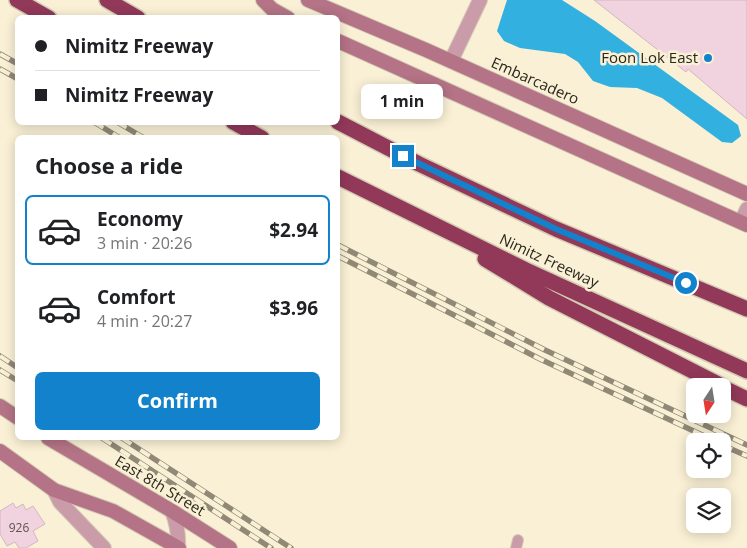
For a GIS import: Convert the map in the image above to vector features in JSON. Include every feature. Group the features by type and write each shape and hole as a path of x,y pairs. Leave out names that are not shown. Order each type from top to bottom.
{"highway":[{"path":"17,0 43,15"},
{"path":"107,0 133,15"},
{"path":"340,123 419,164 556,229 747,310"},
{"path":"238,125 257,135"},
{"name":"Nimitz Freeway","path":"340,177 387,202 570,290 747,371"},
{"path":"387,202 549,298 706,378"},
{"path":"731,391 747,399"}],"main road":[{"path":"263,0 272,9 283,15"},
{"name":"Embarcadero","path":"308,0 451,61 747,194"},
{"path":"340,43 744,224"},
{"path":"0,406 15,416"},
{"name":"East 8th Street","path":"51,440 172,511 230,548"},
{"path":"0,451 54,490 113,511 178,548"}],"street":[{"path":"451,61 480,0"},
{"path":"744,224 747,209"},
{"path":"54,490 60,502 104,548"},
{"path":"172,511 179,535 178,548"}],"water":[{"path":"507,0 562,0 595,21 738,125 741,136 732,143 722,142 662,98 637,88 610,87 593,81 578,62 565,54 520,48 504,41 497,31"}],"building":[{"name":"Foon Lok East","path":"594,0 747,0 747,119 688,69 686,72"},
{"path":"13,503 16,508 23,504 26,510 33,506 45,524 33,531 38,541 26,548 19,548 15,542 7,546 0,534 0,511"}],"railway":[{"path":"0,54 15,62"},
{"path":"0,69 15,77"},
{"path":"99,125 115,135"},
{"path":"122,125 139,135"},
{"path":"340,246 545,350 747,445"},
{"path":"340,257 540,359 698,433"},
{"path":"0,356 15,366"},
{"path":"0,370 15,379"},
{"path":"105,440 271,548"},
{"path":"125,440 291,548"},
{"path":"731,449 747,456"}],"place":[{"name":"Foon Lok East","path":"708,58"}],"route":[{"path":"403,156 556,229 686,283"}]}
